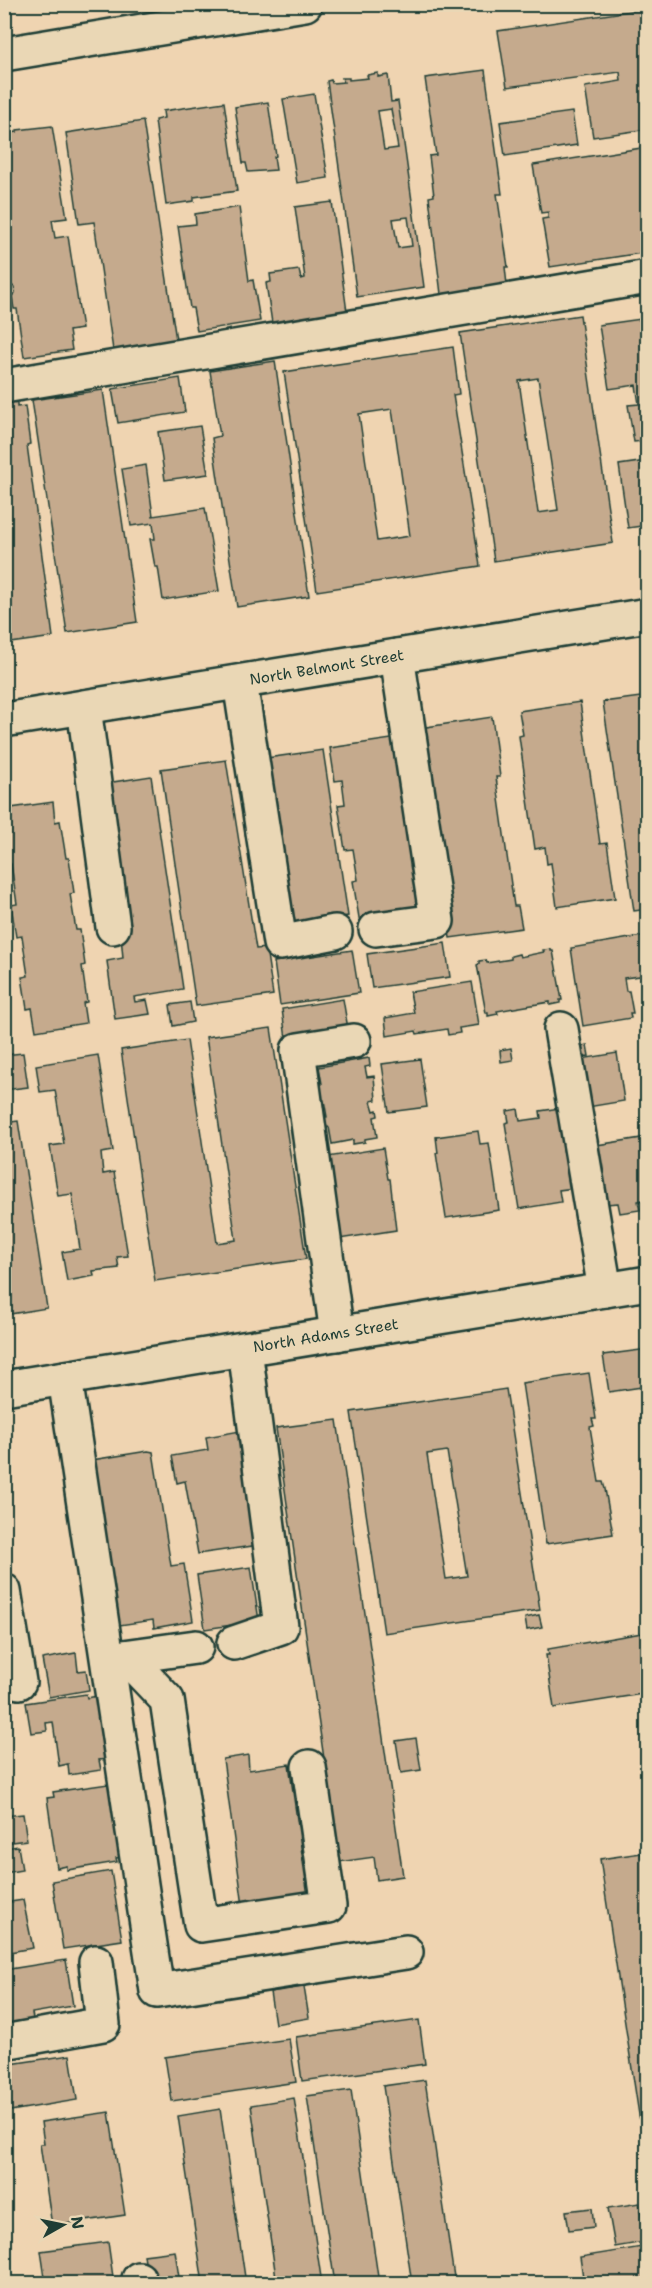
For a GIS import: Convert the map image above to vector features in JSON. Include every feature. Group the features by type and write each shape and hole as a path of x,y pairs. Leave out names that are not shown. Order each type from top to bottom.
{"street":[{"path":"4,54 305,4"},
{"path":"4,386 648,277"},
{"name":"North Belmont Street","path":"4,720 648,615"},
{"path":"376,929 437,921 397,656"},
{"path":"240,682 280,943 335,932"},
{"path":"84,707 113,927"},
{"path":"561,1029 605,1290"},
{"path":"337,1334 298,1050 354,1041"},
{"name":"North Adams Street","path":"4,1388 648,1283"},
{"path":"234,1643 281,1627 245,1349"},
{"path":"65,1378 117,1658 157,1991 406,1952"},
{"path":"4,1591 19,1682"},
{"path":"117,1658 196,1647"},
{"path":"117,1658 167,1700 201,1925 329,1906 309,1767"},
{"path":"4,2042 103,2024 96,1962"}],"building":[{"path":"643,9 648,38 648,129 593,137 585,87 621,81 620,72 507,87 498,31"},
{"path":"485,70 502,194 497,194 508,267 505,267 507,285 441,294 429,197 434,196 429,156 436,155 425,78"},
{"path":"378,73 378,77 388,75 391,102 398,101 424,287 357,297 327,81 344,82 342,78 349,78 349,80 368,78 367,75","holes":["391,109 398,148 384,150 378,111","408,217 412,246 398,248 393,219"]},
{"path":"314,94 328,178 297,183 283,99"},
{"path":"224,102 237,191 194,197 194,201 166,205 155,120 164,118 163,111"},
{"path":"268,102 276,170 248,172 246,163 243,163 235,107"},
{"path":"572,112 577,145 505,156 500,122"},
{"path":"143,121 176,340 113,350 94,222 79,224 66,133"},
{"path":"52,126 67,218 52,220 55,238 68,236 82,329 69,331 72,350 24,357 17,309 14,309 12,296 15,293 14,287 10,284 8,272 11,272 7,246 11,245 9,234 6,235 4,228 4,134 17,132 17,130"},
{"path":"648,147 648,252 550,267 542,219 548,218 548,212 541,213 533,165"},
{"path":"332,202 347,312 272,323 266,283 271,282 270,274 299,270 301,279 305,278 295,207"},
{"path":"239,207 249,281 253,280 260,321 197,331 193,308 190,308 178,226 196,224 195,214"},
{"path":"580,315 613,543 494,561 460,333","holes":["538,378 558,510 538,513 519,381"]},
{"path":"648,318 648,525 628,528 619,465 646,461 643,441 634,442 628,405 639,404 636,385 609,389 599,325"},
{"path":"453,347 459,394 453,395 480,566 317,591 284,372","holes":["392,409 410,536 377,541 359,414"]},
{"path":"275,361 309,596 237,607 212,438 220,436 210,371"},
{"path":"180,378 185,412 118,423 112,389"},
{"path":"103,390 137,622 67,633 32,400"},
{"path":"17,401 17,407 25,406 30,444 27,445 53,637 4,644 4,403"},
{"path":"200,426 208,474 165,480 158,432"},
{"path":"146,465 153,516 205,508 219,591 163,600 158,567 155,567 150,539 155,539 153,523 131,526 122,469"},
{"path":"648,696 648,909 634,911 603,702"},
{"path":"580,702 600,844 607,843 615,898 557,907 551,863 547,864 545,847 535,849 519,736 523,735 519,711"},
{"path":"492,717 500,777 496,777 514,906 518,906 522,928 450,938 420,728"},
{"path":"398,738 420,881 413,882 419,915 360,924 353,881 358,880 353,849 345,850 338,805 345,804 342,780 335,781 330,748"},
{"path":"323,750 348,916 286,925 260,759"},
{"path":"226,760 256,949 266,948 273,995 196,1006 161,769"},
{"path":"151,776 183,989 134,997 135,1002 147,1000 150,1014 115,1019 107,961 123,958 107,783"},
{"path":"53,802 55,822 60,821 66,858 69,858 74,893 70,894 76,930 80,930 85,965 82,966 87,1002 83,1003 86,1023 36,1031 32,1008 27,1009 22,977 28,976 22,936 16,937 11,905 17,904 11,864 6,864 4,853 4,832 7,831 4,809"},
{"path":"648,935 648,975 624,978 633,1013 630,1013 631,1018 583,1026 571,948"},
{"path":"445,943 450,977 372,988 367,954"},
{"path":"551,949 562,1000 560,1003 550,1005 550,1002 497,1011 498,1014 488,1016 477,965 479,961 486,960 487,963 511,959 511,956 519,954 520,957"},
{"path":"352,950 359,993 280,1005 274,962"},
{"path":"472,982 479,1025 459,1028 460,1033 448,1035 447,1029 387,1036 385,1018 414,1013 410,992"},
{"path":"343,999 348,1029 286,1039 282,1009"},
{"path":"190,1002 193,1022 173,1026 170,1005"},
{"path":"271,1028 306,1259 155,1281 121,1050 187,1040 217,1243 236,1240 206,1037"},
{"path":"587,1045 589,1056 580,1057 578,1047"},
{"path":"511,1048 513,1060 501,1062 500,1050"},
{"path":"23,1053 28,1087 4,1090 4,1055"},
{"path":"617,1053 624,1101 588,1107 581,1059"},
{"path":"98,1055 113,1151 101,1153 103,1174 114,1172 128,1256 117,1257 119,1268 93,1271 94,1276 67,1281 62,1252 80,1249 72,1194 58,1196 50,1146 64,1144 55,1090 40,1092 36,1065"},
{"path":"369,1058 370,1066 365,1067 367,1077 374,1076 376,1100 371,1101 378,1116 374,1117 377,1137 353,1144 353,1140 332,1144 329,1127 323,1128 321,1118 327,1117 324,1100 317,1101 315,1086 322,1084 319,1067"},
{"path":"420,1059 427,1107 389,1112 382,1064"},
{"path":"560,1108 574,1188 559,1190 561,1202 519,1209 505,1123 509,1122 507,1111 518,1109 520,1121 541,1118 540,1111"},
{"path":"18,1121 47,1308 4,1315 4,1123"},
{"path":"478,1131 480,1144 489,1143 499,1210 446,1218 436,1153 438,1153 436,1137"},
{"path":"648,1137 648,1199 638,1201 640,1210 620,1213 618,1203 606,1204 597,1145"},
{"path":"383,1148 388,1179 390,1179 396,1230 333,1240 315,1159"},
{"path":"648,1349 648,1386 609,1392 603,1355"},
{"path":"589,1373 596,1419 592,1419 594,1426 590,1427 599,1482 603,1482 605,1489 613,1534 546,1544 522,1383"},
{"path":"506,1389 540,1610 384,1633 351,1412","holes":["447,1451 467,1576 446,1579 427,1454"]},
{"path":"337,1420 403,1876 377,1880 374,1857 339,1862 276,1428"},
{"path":"240,1431 259,1545 198,1554 185,1481 177,1483 172,1456 208,1450 206,1437"},
{"path":"153,1452 171,1566 184,1564 193,1621 154,1628 153,1620 113,1626 92,1460"},
{"path":"648,1528 648,1557 646,1546 642,1547 639,1529"},
{"path":"251,1567 259,1621 205,1629 197,1575"},
{"path":"539,1615 542,1627 527,1630 525,1618"},
{"path":"648,1632 648,1693 554,1708 546,1655 549,1655 548,1649"},
{"path":"76,1653 78,1671 86,1670 89,1690 49,1697 42,1659"},
{"path":"86,1694 87,1698 98,1696 108,1759 99,1760 101,1770 69,1775 68,1764 59,1766 53,1722 46,1723 47,1731 31,1733 26,1703"},
{"path":"416,1738 421,1770 401,1773 396,1741"},
{"path":"248,1755 249,1770 289,1764 308,1896 243,1906 223,1759"},
{"path":"108,1784 109,1789 114,1788 125,1857 116,1858 117,1862 67,1870 67,1866 57,1868 47,1798 54,1797 53,1792"},
{"path":"23,1814 27,1840 4,1843 4,1816"},
{"path":"4,1845 5,1848 18,1846 22,1870 4,1873"},
{"path":"641,1853 642,1859 648,1859 648,2174 600,1859"},
{"path":"111,1871 122,1940 63,1949 52,1881"},
{"path":"23,1900 33,1948 4,1953 4,1903"},
{"path":"66,1960 73,2006 32,2013 35,2030 4,2035 4,1970"},
{"path":"304,1987 309,2018 275,2024 270,1992"},
{"path":"419,2020 425,2064 302,2081 296,2037"},
{"path":"289,2039 296,2082 172,2101 165,2057"},
{"path":"70,2055 77,2100 4,2112 4,2065"},
{"path":"425,2080 455,2284 412,2284 383,2086"},
{"path":"351,2090 379,2284 335,2284 307,2096"},
{"path":"294,2098 322,2284 277,2284 251,2105"},
{"path":"220,2109 246,2284 203,2284 178,2116"},
{"path":"109,2112 125,2215 52,2226 40,2144 44,2144 41,2122"},
{"path":"639,2203 645,2242 615,2247 608,2208"},
{"path":"592,2208 594,2227 569,2230 566,2211"},
{"path":"108,2242 114,2284 46,2284 41,2251"},
{"path":"642,2247 648,2284 584,2284 580,2257"},
{"path":"175,2251 180,2284 148,2284 144,2255"}]}
